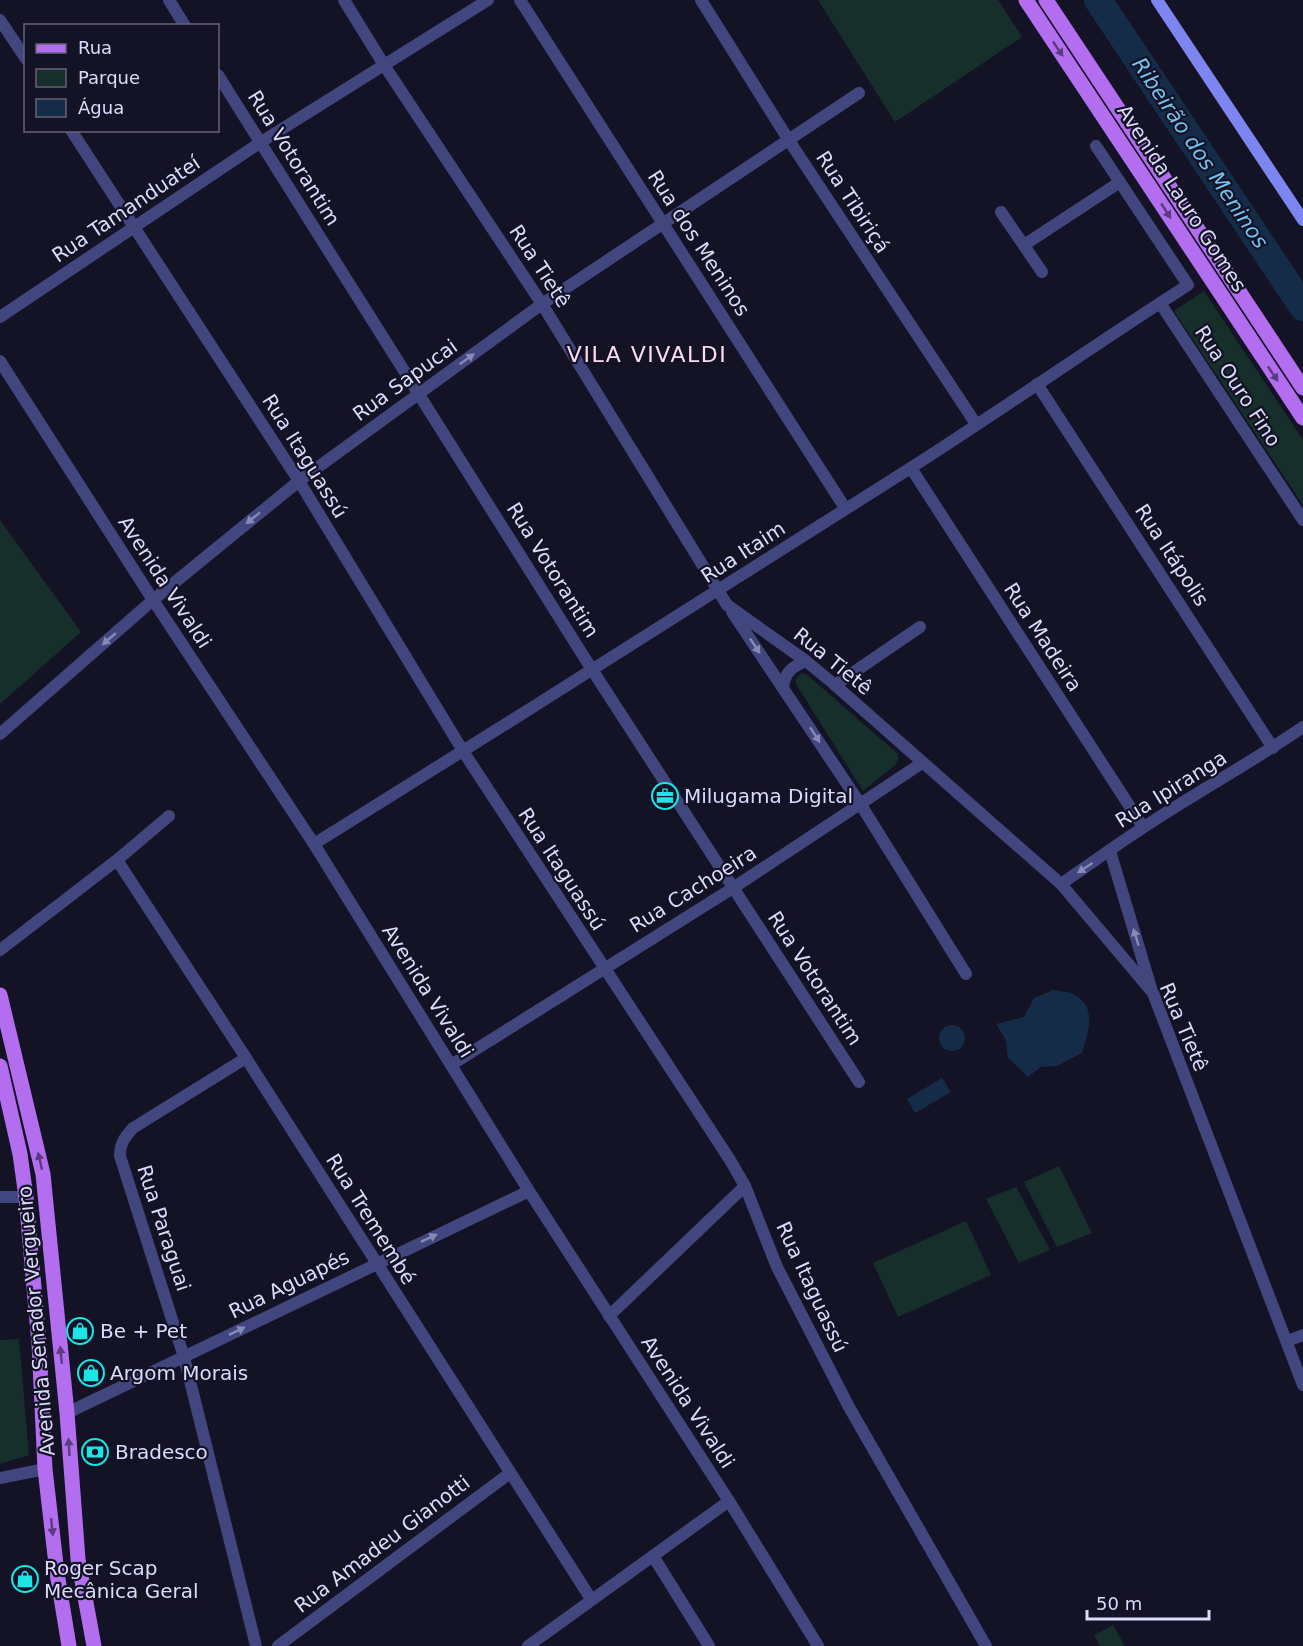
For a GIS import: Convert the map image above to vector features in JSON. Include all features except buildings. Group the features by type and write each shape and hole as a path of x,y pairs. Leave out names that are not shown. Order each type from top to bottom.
{"main road":[{"name":"Avenida Lauro Gomes","path":"1026,0 1303,418"},
{"name":"Avenida Lauro Gomes","path":"1046,0 1303,388"},
{"path":"1157,0 1303,220"},
{"name":"Avenida Senador Vergueiro","path":"0,995 43,1174 67,1413 78,1559 94,1646"},
{"name":"Avenida Senador Vergueiro","path":"0,1066 20,1154 26,1197 45,1469 57,1573 69,1646"},
{"path":"26,1197 46,1209"},
{"path":"40,1374 52,1395 67,1413"},
{"path":"45,1469 71,1480"}],"street":[{"path":"169,0 184,24"},
{"name":"Rua Tietê","path":"344,0 384,65 542,304 727,605 806,661 835,685 1060,884 1153,993 1303,1385"},
{"name":"Rua Tamanduateí","path":"0,317 261,142 488,0"},
{"name":"Rua dos Meninos","path":"520,0 845,508"},
{"name":"Rua Tibiriçá","path":"701,0 788,139 976,424"},
{"path":"0,20 24,56"},
{"name":"Rua Votorantim","path":"219,77 591,668 859,1082"},
{"name":"Rua Sapucai","path":"0,734 153,600 299,481 542,304 859,93"},
{"name":"Rua Itaguassú","path":"72,132 299,481 463,751 745,1185 777,1267 849,1407 986,1646"},
{"path":"1024,245 1120,182 1096,146"},
{"name":"Rua Itaim","path":"314,844 911,468 1188,285 1120,182"},
{"path":"1002,212 1042,272"},
{"name":"Rua Ouro Fino","path":"1160,303 1303,520"},
{"name":"Avenida Vivaldi","path":"0,361 153,600 314,844 529,1191 729,1501 818,1646"},
{"name":"Rua Itápolis","path":"1037,384 1273,747"},
{"name":"Rua Madeira","path":"911,468 1143,827"},
{"path":"727,605 861,805 966,974"},
{"path":"835,685 920,627"},
{"path":"783,686 785,676 792,668 806,661"},
{"name":"Rua Ipiranga","path":"1060,884 1110,852 1143,827 1303,727"},
{"name":"Rua Cachoeira","path":"451,1065 732,888 922,763"},
{"path":"0,950 117,860 169,816"},
{"path":"1110,852 1153,993"},
{"name":"Rua Tremembé","path":"117,860 591,1599"},
{"name":"Rua Paraguai","path":"246,1058 133,1128 124,1137 120,1146 122,1164 157,1267 184,1357 256,1646"},
{"path":"609,1316 745,1185"},
{"name":"Rua Aguapés","path":"67,1413 529,1191"},
{"path":"0,1197 26,1197"},
{"path":"1287,1341 1303,1335"},
{"path":"0,1478 45,1469"},
{"name":"Rua Amadeu Gianotti","path":"278,1646 510,1473"},
{"path":"528,1646 729,1501"},
{"path":"653,1556 709,1646"}],"green space":[{"path":"818,0 998,0 1022,37 895,122"},
{"path":"1204,291 1303,440 1303,505 1174,311"},
{"path":"0,520 81,632 0,704"},
{"path":"801,673 806,674 898,754 895,765 863,791 796,684 795,680"},
{"path":"1059,1166 1092,1233 1057,1247 1024,1182"},
{"path":"1016,1187 1050,1250 1019,1263 986,1199"},
{"path":"966,1221 991,1275 898,1317 873,1263"},
{"path":"19,1339 29,1455 0,1464 0,1340"},
{"path":"1113,1625 1125,1646 1100,1646 1094,1635"}],"water":[{"path":"1053,990 1077,996 1083,1002 1089,1015 1087,1038 1082,1053 1057,1066 1041,1067 1028,1077 1008,1058 1006,1040 996,1024 1024,1017 1034,998"},
{"path":"952,1025 961,1029 965,1038 961,1047 952,1051 943,1047 939,1038 943,1029"},
{"path":"942,1078 951,1092 915,1113 907,1099"}],"waterway":[{"name":"Ribeirão dos Meninos","path":"1098,0 1303,307"}],"place":[{"name":"Milugama Digital","path":"665,796"},
{"name":"Be + Pet","path":"80,1331"},
{"name":"Argom Morais","path":"91,1373"},
{"name":"Bradesco","path":"95,1452"},
{"name":"Roger Scap Mecânica Geral","path":"25,1579"}],"district":[{"name":"VILA VIVALDI","path":"647,354"}]}
